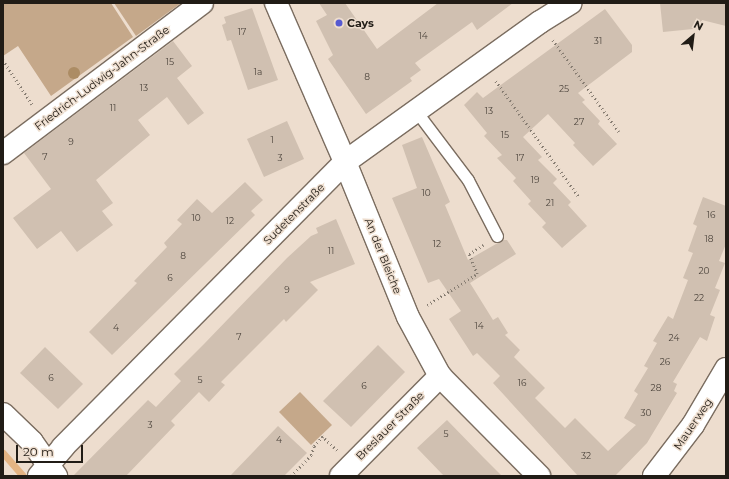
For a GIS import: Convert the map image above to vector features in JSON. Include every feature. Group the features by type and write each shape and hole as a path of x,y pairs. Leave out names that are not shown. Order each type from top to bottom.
{"street":[{"name":"Friedrich-Ludwig-Jahn-Straße","path":"3,153 202,3"},
{"name":"An der Bleiche","path":"276,3 345,162 408,317 440,376 539,476"},
{"name":"Sudetenstraße","path":"46,473 63,447 345,162 483,62 540,22 571,3"},
{"name":"Mauerweg","path":"654,476 693,425 726,369"},
{"name":"Breslauer Straße","path":"341,476 440,376"},
{"path":"3,414 32,442 46,473"}],"lane":[{"path":"416,111 468,180 497,236"}],"path":[{"path":"540,22 618,132"},
{"path":"3,60 44,121"},
{"path":"483,62 579,196"},
{"path":"408,317 477,274 469,254 497,236"},
{"path":"290,476 311,455 314,446 323,436"}],"shaded area":[{"path":"3,3 111,3 133,37 51,96 18,46 3,56"},
{"path":"114,3 181,3 136,36"},
{"path":"300,392 332,425 311,445 279,412"}],"building":[{"path":"319,3 345,3 377,49 438,3 513,3 477,30 472,22 415,63 421,70 410,78 412,81 366,114 328,59 333,55 316,21 327,15"},
{"path":"660,3 726,3 726,26 702,20 703,28 663,32"},
{"path":"252,8 278,80 248,90 231,40 227,41 222,25 226,23 224,17"},
{"path":"605,9 632,45 632,52 578,93 585,100 582,102 600,121 598,124 617,144 593,166 573,145 575,143 548,114 523,137 542,157 538,160 557,179 553,183 571,202 568,205 587,226 562,248 542,227 546,223 528,204 531,201 513,181 516,178 497,158 502,155 484,136 487,133 464,105 477,92 483,98"},
{"path":"173,41 192,66 177,78 204,113 188,125 167,97 138,120 150,135 96,180 113,203 102,211 113,225 77,252 61,231 37,249 13,218 51,189 24,153"},
{"path":"287,121 304,159 264,177 247,139"},
{"path":"422,137 450,202 445,205 468,260 503,240 507,240 516,254 470,283 493,320 498,317 508,333 505,335 520,350 514,357 545,388 535,398 565,428 575,418 608,451 636,425 624,418 638,394 634,391 648,368 644,366 657,343 653,341 668,316 673,319 688,280 683,278 693,253 688,251 697,226 693,224 703,197 726,206 726,244 719,261 725,263 715,288 720,290 710,315 715,317 707,341 700,337 673,382 677,384 674,391 677,393 647,443 615,476 578,476 493,383 500,376 477,353 473,356 449,319 461,311 439,279 428,283 392,198 417,188 402,145"},
{"path":"245,182 263,200 251,211 255,215 112,355 89,332 137,283 134,281 167,247 164,243 182,224 177,220 197,199 212,213"},
{"path":"336,219 355,264 310,282 318,290 286,322 284,319 221,382 225,385 209,402 199,392 171,421 175,425 126,476 73,476 148,400 156,407 181,381 174,374 287,258 311,236 318,233 316,228"},
{"path":"378,345 405,372 351,427 323,401"},
{"path":"45,347 83,384 58,409 20,373"},
{"path":"447,420 502,476 444,476 417,448"},
{"path":"278,426 307,453 284,476 230,476"}],"waterway":[{"path":"3,453 23,476"}],"place":[{"name":"Cays","path":"339,23"}]}
